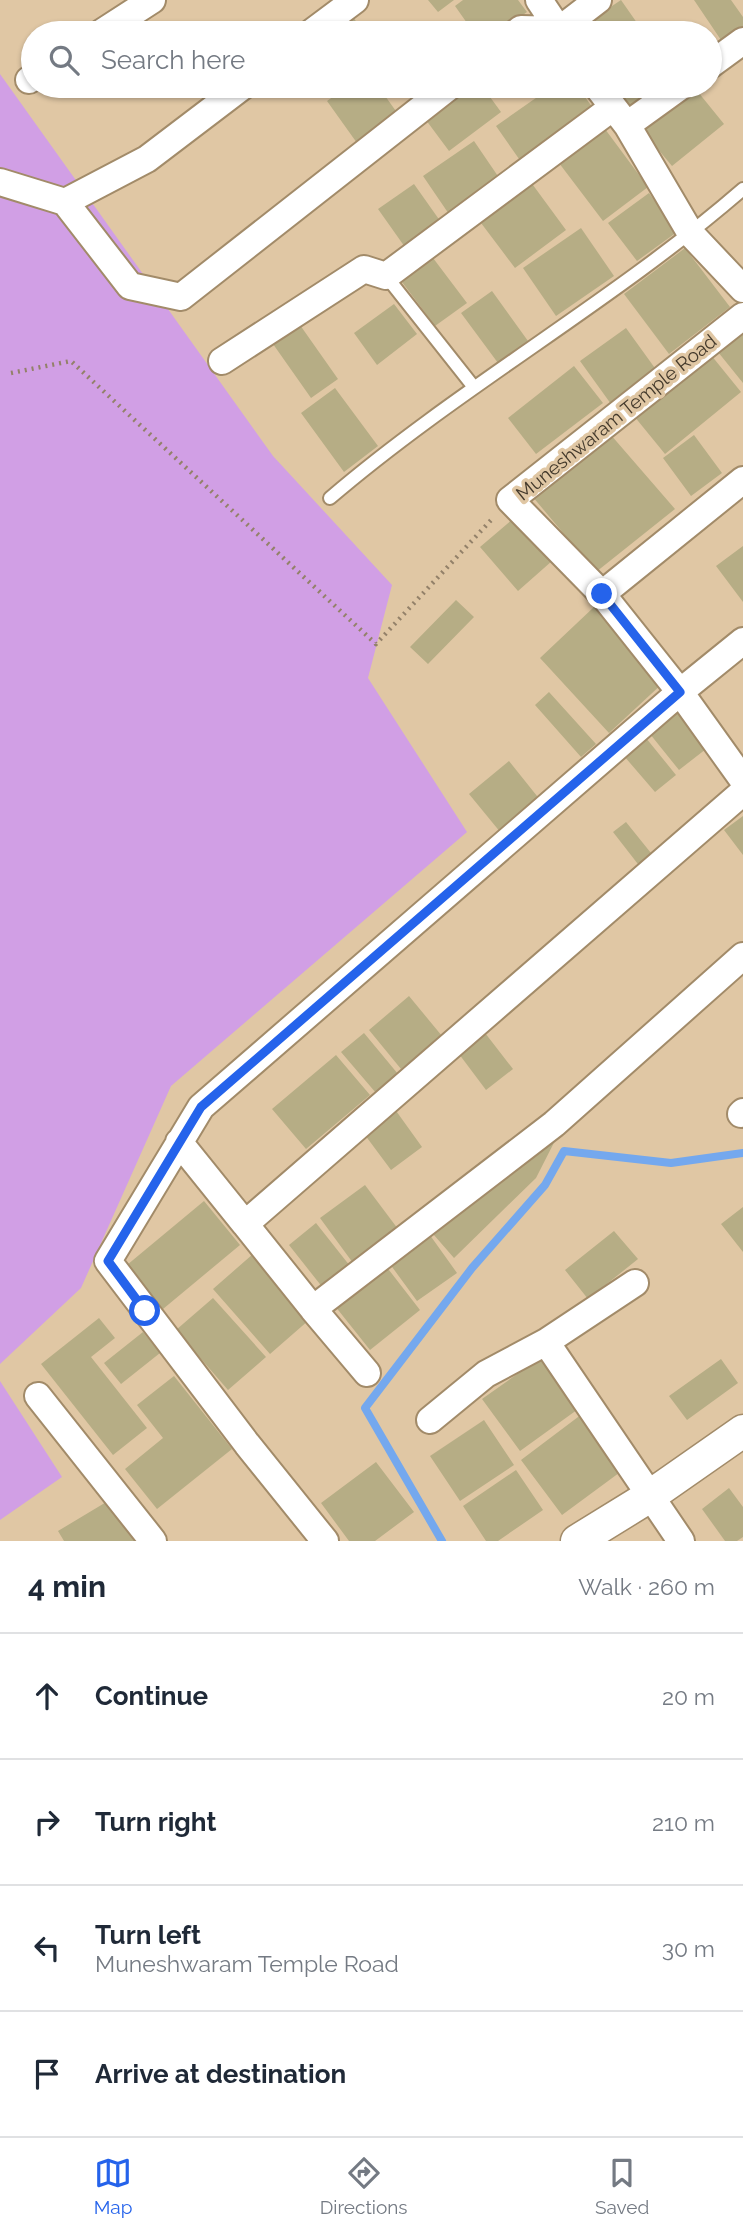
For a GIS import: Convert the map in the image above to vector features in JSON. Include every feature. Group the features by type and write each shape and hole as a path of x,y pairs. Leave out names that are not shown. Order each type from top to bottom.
{"street":[{"path":"120,21 152,0"},
{"path":"327,21 355,0"},
{"path":"539,0 553,21"},
{"path":"573,21 598,0"},
{"path":"722,56 743,41"},
{"path":"65,202 147,159 227,98"},
{"path":"0,182 65,202 130,286 181,297 435,98"},
{"path":"606,98 691,234 743,289"},
{"path":"222,361 364,269 386,276 619,116 656,98"},
{"name":"Muneshwaram Temple Road","path":"743,316 510,500 602,594 680,692 743,780"},
{"path":"602,594 743,480"},
{"path":"325,1541 247,1444 108,1261 201,1107 680,692 743,641"},
{"path":"245,1224 743,792"},
{"path":"313,1309 554,1124 743,956"},
{"path":"179,1142 367,1373"},
{"path":"430,1420 486,1374 546,1342 635,1283"},
{"path":"546,1342 681,1541"},
{"path":"38,1396 153,1541"},
{"path":"577,1541 650,1496 743,1431"}],"lane":[{"path":"330,498 386,450 691,234 743,189"},
{"path":"386,276 473,386"}],"path":[{"path":"11,373 71,361 376,644 510,500"}],"shaded area":[{"path":"0,74 273,456 392,585 368,678 467,832 171,1086 81,1288 0,1364"},
{"path":"0,1381 62,1477 0,1520"}],"building":[{"path":"428,0 454,0 438,12"},
{"path":"463,0 518,0 527,12 514,21 466,21 455,6"},
{"path":"621,0 636,21 590,21"},
{"path":"694,0 731,0 743,17 743,30 723,43 722,21 708,21"},
{"path":"351,14 356,21 341,21"},
{"path":"331,98 387,98 398,114 357,143 327,101"},
{"path":"439,98 491,98 501,112 449,151 420,112"},
{"path":"536,98 586,98 598,115 524,166 496,126"},
{"path":"624,98 645,98 631,108"},
{"path":"681,98 703,98 724,124 672,166 642,130"},
{"path":"605,129 648,187 603,221 559,163"},
{"path":"474,141 504,185 453,220 423,176"},
{"path":"530,181 566,230 515,268 478,219"},
{"path":"414,184 443,225 407,250 378,209"},
{"path":"649,193 677,232 637,261 608,223"},
{"path":"581,228 614,276 556,316 523,268"},
{"path":"685,248 730,307 669,354 624,294"},
{"path":"430,254 467,303 435,326 399,278"},
{"path":"492,291 528,341 498,363 461,313"},
{"path":"394,304 417,334 377,365 354,333"},
{"path":"300,325 338,379 311,398 273,344"},
{"path":"626,328 657,371 611,404 580,361"},
{"path":"743,334 743,383 718,352"},
{"path":"711,355 741,392 665,454 634,416"},
{"path":"574,366 603,403 536,454 508,418"},
{"path":"335,388 378,446 344,472 301,413"},
{"path":"604,427 675,509 596,572 532,496"},
{"path":"694,435 722,473 691,496 663,458"},
{"path":"514,518 552,561 518,591 480,547"},
{"path":"743,546 743,602 716,566"},
{"path":"456,600 474,617 428,664 410,647"},
{"path":"594,607 664,682 609,733 540,658"},
{"path":"549,692 596,744 581,757 535,705"},
{"path":"677,712 706,749 679,770 650,734"},
{"path":"646,738 676,775 655,792 624,756"},
{"path":"509,761 541,801 501,833 469,794"},
{"path":"743,816 743,855 724,830"},
{"path":"626,822 655,858 641,868 613,832"},
{"path":"409,996 442,1036 401,1069 369,1030"},
{"path":"482,1029 513,1069 486,1090 456,1050"},
{"path":"364,1033 398,1074 376,1093 341,1052"},
{"path":"336,1055 370,1095 306,1149 272,1109"},
{"path":"394,1108 422,1147 391,1170 362,1131"},
{"path":"565,1121 536,1178 454,1258 427,1227"},
{"path":"365,1185 398,1229 353,1263 320,1218"},
{"path":"204,1201 240,1245 163,1309 127,1265"},
{"path":"743,1207 743,1252 721,1224"},
{"path":"316,1223 350,1266 323,1288 289,1245"},
{"path":"427,1231 457,1273 417,1301 387,1260"},
{"path":"614,1231 638,1259 588,1299 565,1270"},
{"path":"253,1254 309,1320 270,1354 213,1289"},
{"path":"382,1261 420,1310 370,1350 331,1301"},
{"path":"213,1298 266,1357 228,1390 176,1330"},
{"path":"99,1318 115,1338 91,1357 147,1428 113,1455 41,1364"},
{"path":"143,1332 160,1353 121,1384 104,1363"},
{"path":"544,1355 581,1407 520,1451 482,1399"},
{"path":"721,1359 738,1383 687,1420 669,1396"},
{"path":"174,1376 232,1449 157,1509 125,1469 163,1438 137,1405"},
{"path":"582,1414 623,1470 562,1515 521,1460"},
{"path":"484,1420 514,1465 460,1501 430,1456"},
{"path":"376,1462 414,1512 375,1541 349,1541 321,1503"},
{"path":"516,1470 543,1510 498,1541 486,1541 463,1506"},
{"path":"729,1488 743,1507 743,1537 737,1541 725,1541 702,1509"},
{"path":"113,1498 139,1541 64,1541 58,1531"}],"waterway":[{"path":"442,1541 365,1408 472,1268 545,1185 564,1151 671,1163 743,1153"}],"route":[{"path":"145,1311 108,1261 201,1107 680,692 602,594"}]}
